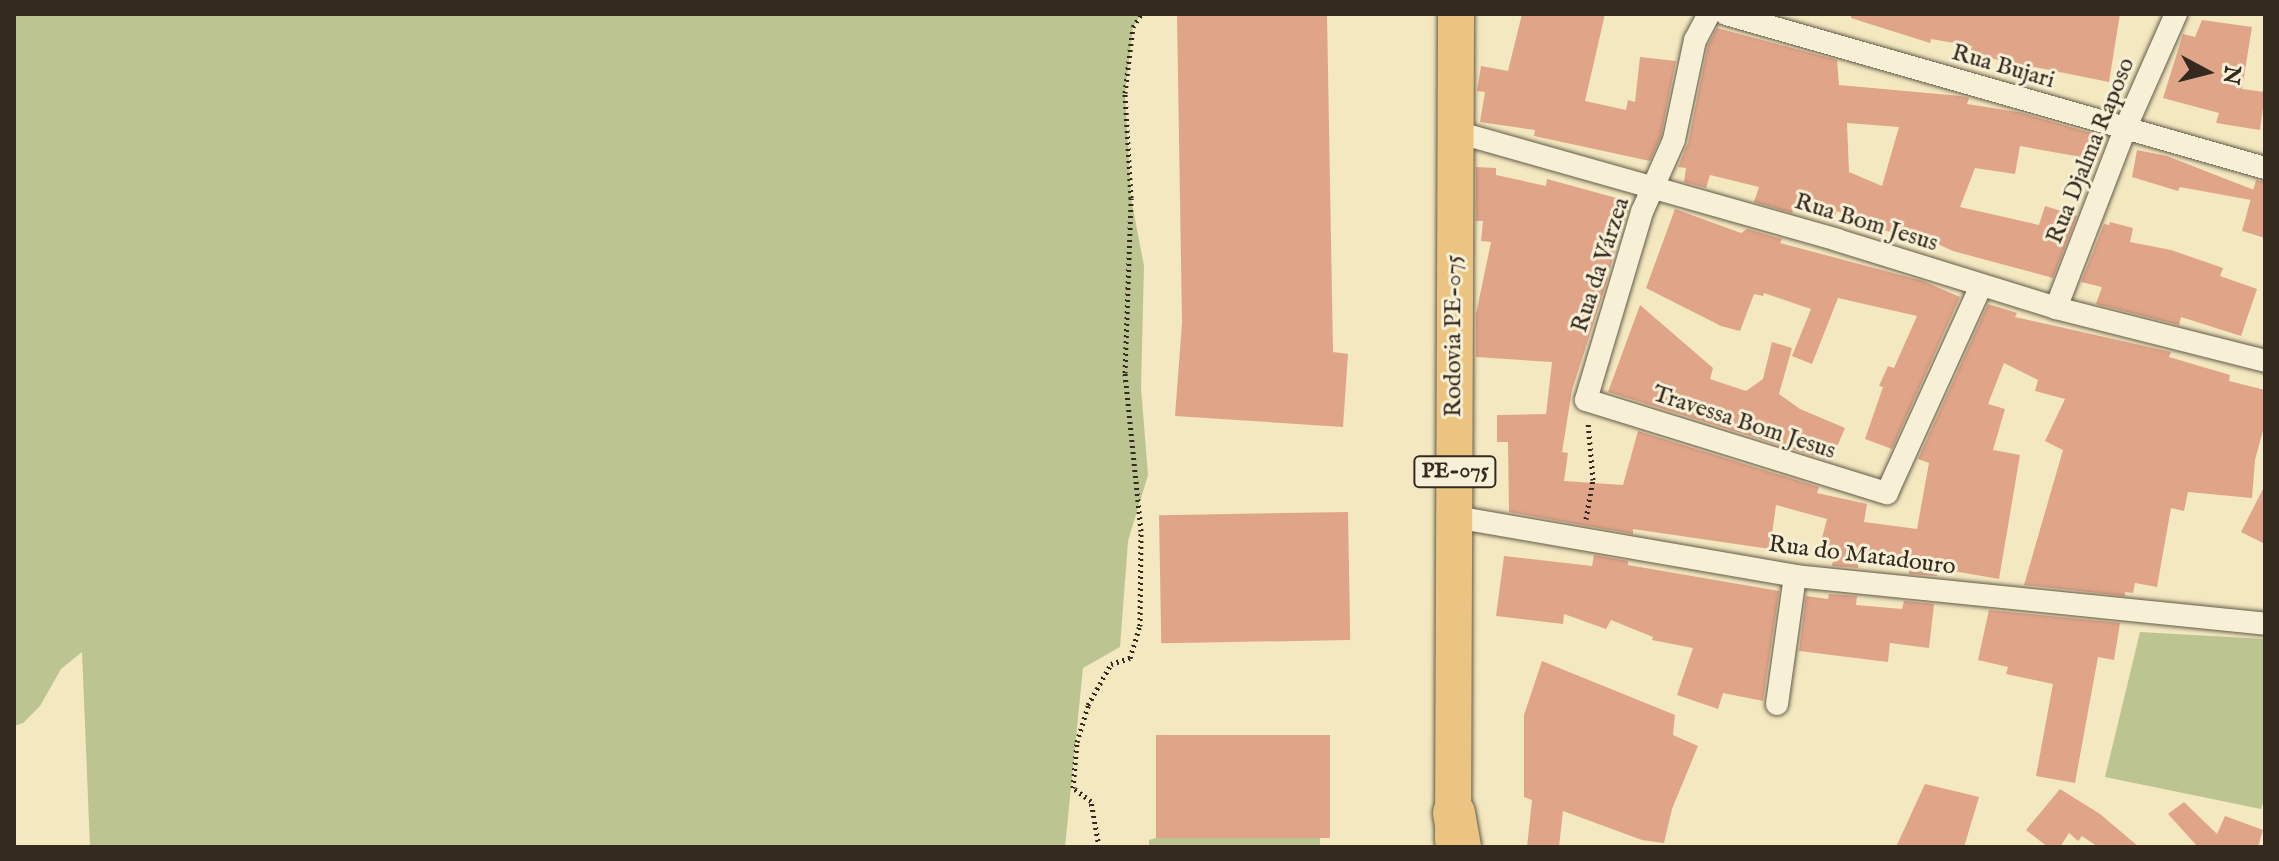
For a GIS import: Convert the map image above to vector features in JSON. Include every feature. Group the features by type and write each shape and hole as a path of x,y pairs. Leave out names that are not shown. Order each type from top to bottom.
{"main road":[{"name":"Rodovia PE-075","path":"1452,839 1455,517 1453,131 1456,14"}],"street":[{"name":"Rua da Várzea","path":"1586,400 1642,212 1674,140 1695,40 1709,14"},
{"name":"Rua Bujari","path":"1726,14 2265,168"},
{"name":"Rua Djalma Raposo","path":"2056,308 2125,129 2176,14"},
{"name":"Rua Bom Jesus","path":"1453,131 2056,308 2265,361"},
{"name":"Travessa Bom Jesus","path":"1586,400 1887,493 1981,286"},
{"name":"Rua do Matadouro","path":"1455,517 1795,576 2265,624"},
{"path":"1777,704 1795,576"}],"path":[{"path":"1099,847 1091,801 1073,788 1077,742 1088,705 1103,677 1111,664 1130,658 1140,626 1141,531 1125,373 1131,198 1125,93 1133,27 1141,14"},
{"path":"1582,540 1593,480 1586,400"}],"green space":[{"path":"14,14 1141,14 1133,27 1125,93 1131,198 1144,266 1141,388 1148,475 1128,541 1120,647 1083,668 1065,847 90,847 82,652 61,669 40,706 23,723 14,726"},
{"path":"2140,632 2265,639 2265,796 2261,809 2105,777"},
{"path":"1320,838 1320,847 1149,847 1149,840"}],"building":[{"path":"1177,14 1327,14 1333,352 1348,354 1343,427 1175,416 1182,323"},
{"path":"1522,14 1605,14 1585,101 1626,110 1628,100 1635,102 1640,57 1676,61 1661,136 1650,161 1534,136 1535,130 1480,122 1485,92 1477,91 1481,66 1508,71"},
{"path":"1851,14 2120,14 2109,82 1970,54 1972,46 1931,39 1930,43 1851,18"},
{"path":"2202,20 2252,27 2242,89 2265,92 2260,130 2216,123 2219,113 2163,98 2183,34 2195,37"},
{"path":"1717,28 1837,60 1839,85 1961,96 1969,98 1967,104 2018,112 2105,137 2098,160 2020,146 2015,174 1975,168 1960,207 2039,225 2045,206 2077,216 2053,278 1953,251 1913,233 1911,238 1873,227 1837,211 1835,216 1795,205 1792,213 1754,202 1759,187 1710,175 1706,188 1684,182 1686,168 1678,167 1688,143 1708,45","holes":["1847,123 1899,127 1882,186 1849,172"]},
{"path":"2137,150 2167,156 2254,190 2251,200 2180,187 2178,191 2132,177"},
{"path":"1476,167 1496,168 1496,175 1546,186 1547,179 1631,202 1623,226 1620,226 1610,269 1605,267 1601,272 1608,278 1572,390 1562,452 1568,453 1564,481 1623,485 1638,431 1819,487 1817,493 1867,504 1864,522 1917,529 1929,463 1918,459 1988,304 2017,313 2015,317 2171,352 2169,357 2230,375 2229,381 2265,390 2265,423 2255,460 2252,498 2188,492 2184,511 2171,508 2157,587 2135,583 2133,593 2125,592 2125,596 2024,585 2063,450 2045,441 2065,399 2035,391 2038,380 2004,363 1988,404 2005,409 1993,450 2020,455 1999,579 1959,572 1938,573 1937,576 1909,574 1910,566 1859,560 1858,568 1832,566 1833,561 1817,557 1827,519 1776,505 1770,549 1633,529 1633,534 1509,512 1508,442 1497,442 1497,415 1546,414 1552,362 1476,357 1476,314 1491,242 1481,241 1483,221 1476,221"},
{"path":"2256,180 2265,182 2265,238 2242,231"},
{"path":"1675,209 1741,233 1747,229 1782,239 1780,243 1923,281 1960,297 1892,449 1865,439 1883,387 1879,386 1888,366 1894,368 1917,316 1838,298 1812,364 1792,356 1811,309 1764,293 1763,296 1754,294 1740,331 1721,326 1646,288"},
{"path":"2110,222 2133,228 2130,242 2171,250 2223,268 2220,276 2257,289 2241,336 2181,317 2179,325 2096,304 2102,287 2081,282 2104,224 2109,225"},
{"path":"1640,305 1713,368 1710,379 1746,391 1763,379 1772,342 1792,348 1779,394 1800,409 1845,428 1831,461 1608,392"},
{"path":"2265,485 2265,544 2241,532"},
{"path":"1348,512 1350,640 1161,643 1159,515"},
{"path":"1594,555 1628,561 1628,565 1779,591 1763,701 1723,693 1718,709 1677,695 1693,648 1652,640 1653,637 1611,620 1606,629 1564,614 1563,624 1496,616 1504,556 1592,566"},
{"path":"1829,594 1857,596 1856,605 1902,609 1904,601 1934,604 1929,648 1890,643 1888,662 1799,651 1806,596 1828,599"},
{"path":"1989,610 2120,623 2114,660 2098,657 2075,783 2036,776 2053,684 2006,674 2008,667 1978,660"},
{"path":"1542,661 1675,715 1673,735 1698,746 1672,809 1664,843 1642,840 1563,811 1559,847 1527,847 1532,800 1524,797 1524,715"},
{"path":"1156,735 1330,735 1330,838 1156,838"},
{"path":"1925,784 1979,797 1964,847 1896,847"},
{"path":"2060,789 2100,814 2139,847 2098,847 2082,836 2078,841 2069,833 2060,847 2048,847 2026,830"},
{"path":"2184,802 2217,834 2225,816 2263,830 2258,847 2198,847 2168,814"}]}
